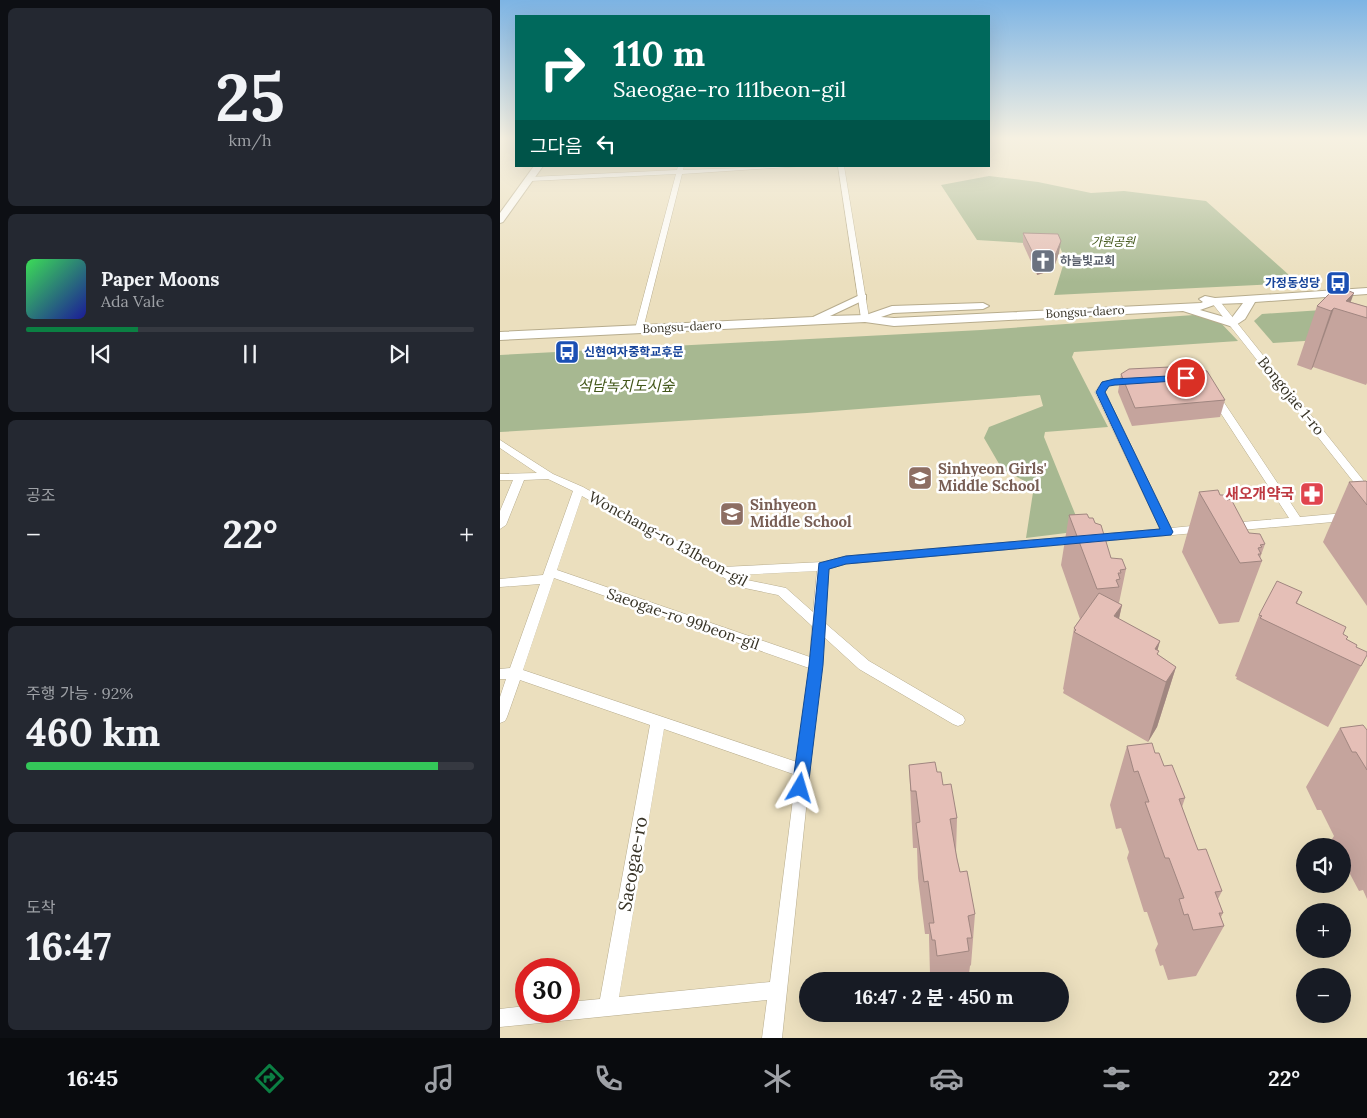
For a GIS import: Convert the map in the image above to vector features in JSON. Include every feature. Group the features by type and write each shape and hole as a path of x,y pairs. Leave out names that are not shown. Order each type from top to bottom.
{"main road":[{"path":"500,220 525,185"},
{"name":"Bongsu-daero","path":"865,318 892,310 1194,297 1215,301 1367,292"},
{"path":"813,320 862,297"},
{"path":"1178,307 1233,323 1241,316 1251,299"},
{"name":"Bongsu-daero","path":"500,336 865,318 894,322 1203,306 1215,301"}],"street":[{"path":"638,329 676,185"},
{"path":"844,185 865,318"},
{"name":"Bongojae 1-ro","path":"1215,301 1367,492"},
{"path":"1141,380 1105,384 1100,392 1167,532"},
{"path":"1208,386 1297,521"},
{"name":"Wonchang-ro 131beon-gil","path":"500,443 549,476 579,489 744,584 782,591 864,665 958,720"},
{"path":"500,525 520,476"},
{"name":"Wonchang-ro 131beon-gil","path":"500,477 549,476"},
{"path":"500,717 579,489"},
{"path":"721,571 823,566 846,560 1367,515"},
{"path":"772,1038 802,770 816,665 823,566"},
{"path":"500,583 548,576"},
{"name":"Saeogae-ro 99beon-gil","path":"548,576 816,665"},
{"path":"500,674 515,673 802,770"},
{"name":"Saeogae-ro","path":"608,1007 658,721"},
{"path":"580,1010 777,990"},
{"path":"500,1018 515,1016"}],"green space":[{"name":"가원공원","path":"941,185 1055,185 1091,193 1124,191 1206,201 1298,283 1054,295 1065,259 1059,245 977,240"},
{"path":"1367,307 1367,337 1273,343 1254,321 1262,314"},
{"name":"석남녹지도시숲","path":"1194,315 1219,321 1238,341 1074,352 1072,357 1108,427 1045,432 1044,437 1082,531 1026,538 1034,486 1002,469 984,438 989,427 1043,406 1040,395 807,413 500,432 500,355 981,330"}],"building":[{"path":"1023,233 1058,234 1061,241 1054,258 1038,263"},
{"path":"1337,286 1354,293 1346,301 1367,307 1367,318 1334,308 1331,311 1317,306"},
{"path":"1190,366 1207,371 1225,400 1135,408 1121,374 1129,369"},
{"path":"1349,482 1367,482 1367,505"},
{"path":"1218,490 1220,495 1224,495 1227,500 1231,499 1249,533 1260,534 1265,544 1260,545 1262,547 1258,548 1261,554 1258,554 1262,561 1240,563 1199,492"},
{"path":"1087,514 1089,518 1093,518 1095,523 1101,525 1111,558 1122,559 1126,569 1120,570 1121,573 1118,573 1120,579 1116,580 1119,587 1097,589 1069,515"},
{"path":"1277,581 1302,592 1296,603 1346,627 1343,634 1348,637 1346,639 1357,645 1356,647 1367,652 1361,666 1260,618 1262,616 1259,615"},
{"path":"1099,593 1122,605 1114,616 1160,641 1155,649 1159,651 1157,654 1176,667 1166,682 1074,632 1076,630 1074,628"},
{"path":"1363,725 1367,730 1367,770 1356,752 1352,752 1340,728"},
{"path":"1152,743 1155,753 1159,753 1164,766 1172,765 1185,798 1179,799 1198,850 1206,849 1222,891 1215,892 1223,913 1219,913 1224,926 1193,930 1188,914 1184,915 1179,899 1184,898 1169,858 1165,858 1145,802 1149,802 1138,771 1134,772 1127,746"},
{"path":"935,762 937,772 941,772 943,785 951,784 957,818 950,819 957,859 960,872 967,871 975,914 968,916 972,938 967,938 969,951 937,956 935,940 932,940 929,923 934,923 928,881 924,882 916,823 920,822 916,791 911,791 909,765"}],"place":[{"name":"하늘빛교회","path":"1043,261"},
{"name":"가정동성당","path":"1338,283"},
{"name":"신현여자중학교후문","path":"567,352"},
{"name":"Sinhyeon Girls' Middle School","path":"920,478"},
{"name":"새오개약국","path":"1312,494"},
{"name":"Sinhyeon Middle School","path":"732,514"}],"route":[{"path":"800,788 816,665 823,566 846,560 1167,532 1100,392 1105,384 1114,382 1186,378"}]}
